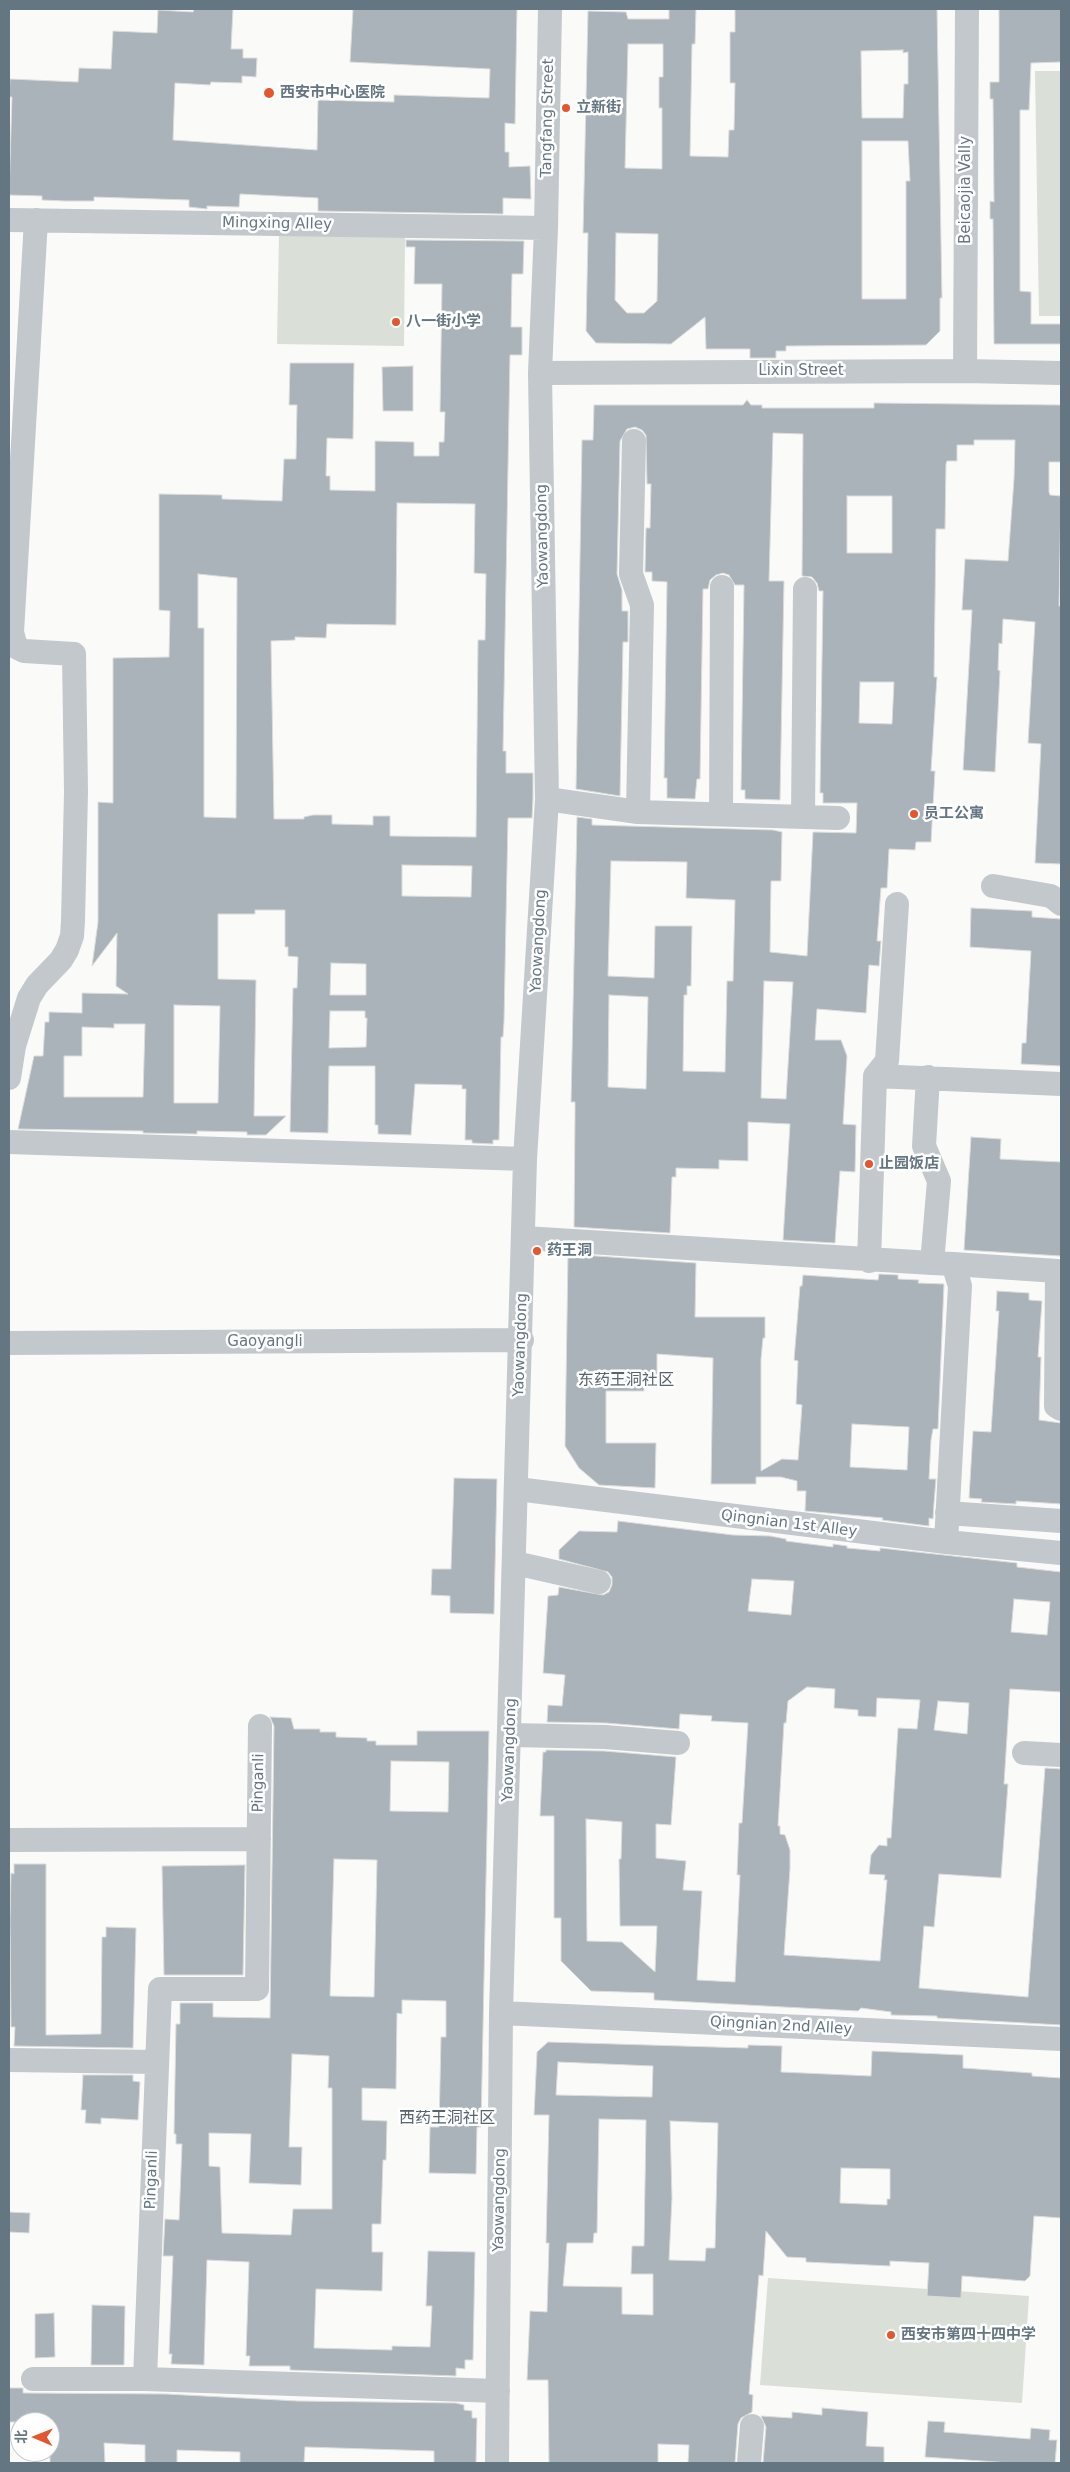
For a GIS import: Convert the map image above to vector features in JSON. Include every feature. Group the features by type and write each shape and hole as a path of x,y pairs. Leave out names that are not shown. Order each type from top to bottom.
{"street":[{"name":"Tangfang Street","path":"546,228 550,9"},
{"name":"Beicaojia Vally","path":"965,371 967,9"},
{"name":"Mingxing Alley","path":"9,220 546,228"},
{"path":"9,1078 14,1046 29,998 37,985 61,960 67,950 72,936 73,921 76,792 74,654 24,651 16,647 12,632 36,220"},
{"name":"Yaowangdong","path":"497,2463 501,2013 522,1340 525,1159 547,799 540,372 546,228"},
{"name":"Lixin Street","path":"540,372 965,371 1061,373"},
{"path":"634,441 632,574 642,605 638,812"},
{"path":"721,814 722,586"},
{"path":"803,817 805,588"},
{"path":"547,799 638,812 838,818"},
{"path":"993,886 1051,896 1061,904"},
{"path":"869,1261 875,1076 887,1061 897,904"},
{"path":"875,1076 1061,1084"},
{"path":"928,1077 924,1146 938,1181 943,1264 960,1286 946,1542"},
{"path":"9,1142 525,1159"},
{"path":"524,1238 869,1261 1056,1271 1056,1406 1061,1409"},
{"name":"Gaoyangli","path":"9,1343 522,1340"},
{"name":"Qingnian 1st Alley","path":"517,1489 946,1542 1061,1553"},
{"path":"947,1513 1061,1521"},
{"path":"515,1563 599,1582"},
{"name":"Pinganli","path":"145,2379 160,1989 257,1989 260,1726"},
{"path":"510,1735 606,1737 678,1743"},
{"path":"1024,1753 1061,1755"},
{"path":"9,1840 258,1839"},
{"name":"Qingnian 2nd Alley","path":"501,2013 1061,2039"},
{"path":"9,2060 157,2062"},
{"path":"33,2379 145,2379 498,2391"},
{"path":"750,2463 752,2426"}],"shaded area":[{"path":"1035,71 1061,71 1061,316 1039,316"},
{"path":"279,234 405,235 404,346 277,344"},
{"path":"768,2278 1029,2296 1022,2403 760,2385"}],"building":[{"name":"西安市中心医院","path":"194,9 233,9 231,49 243,49 243,58 257,58 256,77 242,76 242,83 211,82 210,85 175,83 173,140 317,150 318,100 394,102 394,95 489,98 490,69 350,62 353,9 517,9 515,124 505,123 505,152 509,152 509,167 530,166 531,199 503,198 503,214 318,211 318,198 240,194 239,207 207,206 207,209 189,207 189,200 94,197 94,201 65,201 42,200 42,196 9,195 12,97 9,97 10,79 78,82 79,68 111,69 113,31 157,33 158,10 193,12"},
{"path":"669,9 696,9 695,44 692,44 690,156 728,157 729,130 734,130 735,83 730,83 730,32 735,32 735,9 937,9 942,298 940,298 940,331 926,345 786,346 786,351 776,351 776,358 750,358 750,349 706,349 705,317 671,344 596,343 586,331 588,233 583,233 588,11 626,12 628,19 669,19","holes":["628,44 663,44 663,77 659,77 659,108 662,108 662,169 625,168","903,50 903,53 908,52 908,84 904,84 903,118 862,118 861,51","862,141 908,141 910,181 906,181 906,299 862,299","616,233 658,234 657,301 644,313 627,313 615,300"]},
{"path":"999,9 1061,9 1061,62 1031,63 1029,110 1020,110 1020,291 1031,292 1031,324 1061,324 1061,344 994,344 993,219 990,219 990,201 994,202 993,99 990,99 990,82 999,82"},
{"path":"406,240 524,241 523,274 512,274 511,327 522,327 522,355 510,355 503,751 506,751 506,773 533,773 533,799 532,818 508,818 504,1022 503,1037 501,1037 499,1140 493,1140 493,1144 472,1143 472,1140 465,1140 466,1089 462,1089 462,1085 415,1084 411,1135 378,1134 378,1125 375,1125 375,1066 329,1066 328,1133 290,1132 293,988 297,988 298,957 288,956 288,947 285,947 285,910 255,910 255,914 218,914 218,979 256,980 254,1116 286,1116 266,1135 247,1135 247,1132 197,1131 197,1134 18,1129 34,1056 43,1056 45,1022 49,1022 49,1012 82,1013 82,993 128,994 116,986 117,933 92,966 98,922 98,802 113,803 113,658 169,657 170,611 159,610 159,494 222,495 222,499 282,501 284,459 296,459 297,405 289,405 290,363 354,363 353,439 327,438 326,476 330,476 330,490 375,491 375,441 414,442 414,456 439,456 439,442 444,442 445,412 440,412 442,284 414,284 415,247 406,247","holes":["397,503 475,504 474,573 486,574 485,640 478,640 476,837 390,836 390,816 373,816 373,825 332,824 332,815 313,815 304,817 304,819 274,819 271,641 295,640 295,637 326,638 327,624 396,625","198,574 237,578 236,818 204,817 204,628 198,628","402,865 472,866 471,897 402,896","331,963 366,964 366,995 330,995","174,1005 220,1006 218,1103 174,1103","330,1011 365,1011 365,1018 367,1018 366,1047 329,1048","114,1024 145,1024 143,1097 64,1097 64,1056 82,1056 82,1027 114,1028"]},
{"path":"413,366 413,411 383,411 382,367"},
{"path":"747,400 751,405 762,405 762,408 874,408 874,403 1061,405 1061,462 1049,462 1049,492 1050,495 1061,496 1059,606 1061,606 1061,864 1035,863 1041,744 1028,743 1035,622 1003,619 1002,644 999,643 998,670 1000,671 995,772 963,770 972,610 962,610 965,559 1008,561 1014,479 1015,440 974,440 974,445 957,445 957,461 947,461 945,529 936,529 934,677 937,677 931,771 935,771 931,842 916,842 915,850 889,849 887,888 881,888 877,941 881,941 879,966 869,965 866,1013 817,1009 815,1040 841,1040 847,1056 843,1124 856,1125 855,1172 840,1171 835,1243 783,1240 790,1124 748,1122 748,1161 719,1160 719,1169 676,1168 676,1177 672,1177 670,1233 574,1227 575,1102 571,1102 577,817 592,819 592,825 773,830 782,832 781,881 771,881 770,952 807,956 813,832 856,833 857,803 823,803 823,793 820,793 823,591 819,591 817,583 812,577 802,576 803,434 773,433 769,581 784,581 780,800 745,799 745,790 741,790 744,585 735,585 729,575 723,573 716,575 710,580 708,589 703,589 700,779 697,779 695,799 667,798 667,778 664,778 667,582 652,581 652,572 645,572 646,528 650,528 651,484 647,484 646,435 642,430 635,427 627,429 620,441 617,574 622,590 622,611 628,611 628,642 623,642 620,796 576,789 582,440 593,440 594,405 743,405","holes":["847,496 892,496 892,553 847,553","860,682 894,682 892,724 859,723","611,861 687,862 686,898 735,900 733,981 727,981 725,1072 683,1071 684,995 687,995 687,986 691,986 692,926 655,926 654,978 608,976","764,981 793,982 786,1099 761,1098","609,995 648,997 646,1089 608,1087"]},
{"path":"971,908 1032,911 1032,917 1061,919 1061,1066 1021,1064 1022,1043 1026,1043 1031,951 970,947"},
{"path":"971,1137 1001,1139 1000,1159 1061,1162 1061,1256 964,1250"},
{"path":"568,1254 696,1263 695,1317 765,1317 765,1338 763,1338 761,1359 761,1471 782,1459 798,1460 802,1405 796,1404 798,1361 794,1360 800,1286 802,1286 803,1275 878,1280 879,1274 898,1275 898,1279 919,1280 918,1283 944,1284 938,1429 933,1429 931,1440 929,1479 936,1479 933,1519 929,1518 929,1526 882,1520 883,1518 805,1511 806,1491 797,1491 797,1481 781,1477 756,1477 756,1484 711,1484 713,1358 657,1354 657,1376 644,1376 644,1391 606,1391 606,1443 656,1443 655,1488 599,1485 579,1468 565,1446","holes":["852,1424 909,1427 907,1470 850,1467"]},
{"path":"997,1291 1029,1293 1029,1300 1042,1301 1038,1357 1041,1357 1039,1420 1061,1423 1061,1504 1016,1501 1016,1504 981,1502 982,1499 969,1498 973,1431 991,1432 999,1311 996,1311"},
{"path":"454,1478 497,1479 494,1614 450,1613 450,1596 431,1595 432,1569 451,1569"},
{"path":"618,1521 733,1535 770,1536 786,1539 786,1541 833,1547 833,1544 847,1546 847,1548 880,1551 880,1548 1017,1563 1017,1567 1061,1572 1061,1692 1010,1689 1004,1784 1008,1784 1001,1878 939,1874 934,1927 924,1926 919,1988 1028,1997 1045,1768 1061,1769 1061,2025 937,2018 937,2016 891,2015 891,2012 861,2008 858,2011 654,2000 654,1993 591,1991 561,1961 561,1918 554,1918 554,1816 540,1816 543,1752 546,1752 546,1750 604,1751 676,1757 671,1825 656,1824 656,1858 686,1861 683,1890 702,1891 697,1980 735,1982 740,1875 737,1875 739,1823 742,1823 748,1723 711,1721 712,1716 680,1714 679,1729 606,1723 547,1722 548,1705 562,1706 565,1675 543,1673 548,1596 558,1595 559,1587 603,1595 609,1592 612,1585 612,1577 608,1572 559,1559 559,1550 579,1531 617,1532","holes":["752,1579 794,1581 791,1615 748,1611","1014,1599 1050,1602 1047,1635 1011,1632","807,1687 835,1689 834,1708 858,1710 858,1716 876,1717 877,1698 920,1700 917,1729 898,1728 891,1838 887,1838 887,1846 879,1845 871,1855 869,1874 885,1875 884,1880 887,1880 880,1961 784,1955 790,1850 785,1835 780,1834 780,1826 778,1826 784,1723 786,1723 788,1701","938,1701 969,1703 967,1734 934,1730","586,1819 622,1822 621,1859 619,1859 620,1926 657,1926 655,1972 622,1942 587,1941"]},
{"path":"270,1717 291,1718 294,1729 320,1729 320,1732 336,1732 336,1737 367,1738 367,1741 376,1741 376,1745 417,1745 417,1731 489,1731 481,2127 477,2127 476,2174 429,2173 430,2127 439,2127 441,2037 446,2037 446,2001 402,2000 402,2014 397,2013 396,2089 362,2088 362,2120 387,2121 386,2160 383,2160 381,2224 372,2224 372,2252 383,2252 382,2291 316,2289 314,2348 392,2350 392,2346 430,2347 432,2306 426,2306 428,2251 475,2252 473,2360 465,2360 465,2369 456,2368 456,2376 290,2370 290,2366 249,2366 250,2356 246,2356 249,2262 207,2260 204,2365 171,2364 172,2354 169,2354 173,2256 163,2256 165,2219 179,2220 182,2144 176,2144 176,2134 174,2134 176,2024 180,2024 180,2003 213,2003 213,2017 270,2018 274,1726","holes":["391,1761 449,1762 448,1812 390,1811","334,1859 377,1860 374,1997 330,1996","292,2054 329,2056 328,2088 332,2088 332,2209 293,2209 291,2235 222,2233 220,2167 209,2166 209,2133 251,2134 249,2183 301,2185 302,2147 289,2147"]},
{"path":"14,1864 46,1864 46,2035 101,2034 102,1937 106,1937 106,1927 136,1928 133,2048 14,2046 15,2027 11,2027 10,1921 11,1873 14,1874"},
{"path":"245,1865 243,1975 164,1975 162,1866"},
{"path":"548,2042 748,2048 748,2045 782,2046 781,2072 871,2076 872,2051 963,2055 963,2068 1032,2073 1032,2076 1061,2078 1061,2218 1034,2216 1030,2276 1025,2281 962,2276 961,2298 927,2296 929,2263 890,2261 890,2266 806,2262 806,2258 787,2257 766,2231 763,2276 759,2275 749,2394 753,2395 752,2412 741,2418 738,2424 735,2463 688,2463 689,2445 658,2444 658,2463 549,2463 548,2380 527,2380 530,2311 547,2312 549,2243 546,2243 549,2115 534,2115 537,2052","holes":["558,2062 653,2066 652,2097 556,2095","599,2119 646,2120 644,2246 632,2246 631,2274 653,2274 653,2315 622,2314 622,2287 563,2286 567,2243 593,2243 594,2233 597,2233","670,2121 718,2123 715,2248 706,2248 705,2261 669,2260 672,2198","841,2168 890,2169 890,2199 887,2199 887,2205 840,2203"]},
{"path":"83,2075 133,2075 133,2081 140,2082 138,2120 101,2118 101,2124 85,2123 86,2110 81,2110"},
{"path":"9,2212 30,2213 29,2233 9,2232"},
{"path":"92,2305 125,2306 124,2365 91,2365"},
{"path":"54,2313 55,2357 35,2358 35,2314"},
{"path":"9,2388 23,2388 23,2393 166,2394 298,2401 456,2403 464,2405 464,2410 472,2411 472,2418 477,2418 476,2463 434,2463 434,2451 305,2447 304,2463 240,2463 240,2452 177,2450 177,2463 145,2463 145,2445 104,2443 105,2463 50,2463 60,2462 60,2412 10,2412 9,2422"},
{"path":"822,2408 868,2412 866,2446 884,2447 884,2463 763,2463 766,2427 761,2416 792,2418 792,2412 822,2415"},
{"path":"928,2421 945,2422 944,2432 1030,2439 1031,2428 1050,2430 1049,2440 1057,2440 1055,2463 1010,2463 925,2457"}],"place":[{"name":"西安市中心医院","path":"269,93"},
{"name":"立新街","path":"566,108"},
{"name":"八一街小学","path":"396,322"},
{"name":"员工公寓","path":"914,814"},
{"name":"止园饭店","path":"869,1164"},
{"name":"药王洞","path":"537,1251"},
{"name":"西安市第四十四中学","path":"891,2335"}],"district":[{"name":"东药王洞社区","path":"626,1381"},
{"name":"西药王洞社区","path":"447,2119"}]}
